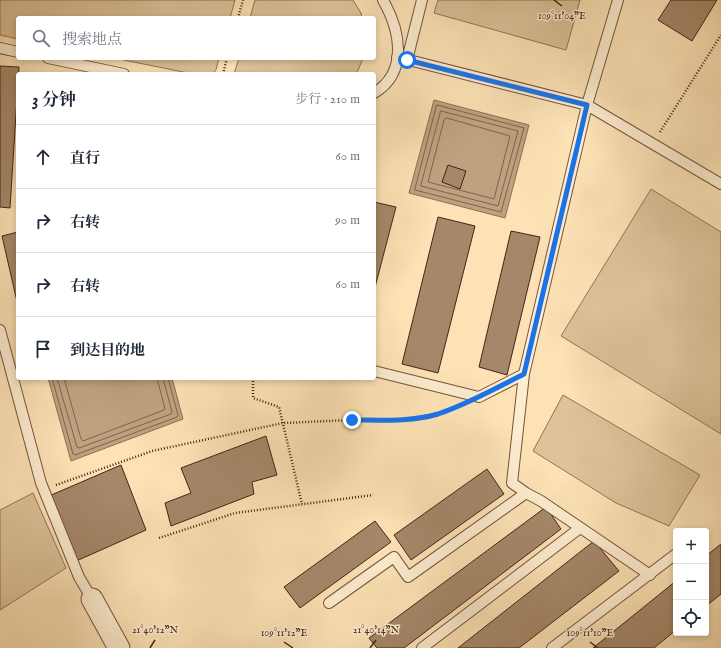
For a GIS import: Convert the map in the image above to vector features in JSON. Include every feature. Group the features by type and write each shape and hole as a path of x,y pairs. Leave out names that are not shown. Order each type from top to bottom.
{"street":[{"path":"92,599 119,648"}],"lane":[{"path":"383,0 392,15 402,58"},
{"path":"376,92 380,90 390,78 394,69 402,58 422,0"},
{"path":"618,0 587,105 524,374 512,482 526,493 541,501 650,575"},
{"path":"0,48 16,52"},
{"path":"402,58 587,105 721,184"},
{"path":"58,60 114,72"},
{"path":"0,330 44,489 78,577 92,599"},
{"path":"376,371 479,397 524,374"},
{"path":"329,603 394,557 408,577 526,493"},
{"path":"422,648 580,528"},
{"path":"552,648 673,556"}],"path":[{"path":"239,16 243,0"},
{"path":"652,144 721,35"},
{"path":"224,72 226,60"},
{"path":"253,380 253,398 279,407 302,504"},
{"path":"44,489 152,452 283,423 352,420 402,420 437,414 479,397"},
{"path":"159,538 235,513 373,495"}],"shaded area":[{"path":"0,0 235,0 231,16 16,16 16,39 0,35"},
{"path":"255,0 353,0 362,16 251,16"},
{"path":"438,0 580,0 566,50 434,13"},
{"path":"124,60 218,60 214,72 183,72"},
{"path":"238,60 362,60 357,72 235,72"},
{"path":"651,189 721,232 721,434 561,336"},
{"path":"563,395 700,475 669,526 616,503 533,451"},
{"path":"33,493 66,568 0,610 0,510"}],"water":[{"path":"434,100 529,125 505,218 409,193"},
{"path":"49,380 173,380 183,419 71,461"}],"building":[{"path":"671,0 717,0 692,41 658,20"},
{"path":"0,66 19,67 19,72 16,72 16,114 10,208 0,207"},
{"path":"448,165 466,171 460,189 442,182"},
{"path":"376,202 396,207 376,283"},
{"path":"438,217 475,226 438,373 402,364"},
{"path":"511,231 540,237 507,375 479,367"},
{"path":"16,232 16,297 2,236"},
{"path":"266,436 277,475 252,482 254,494 171,526 165,503 191,493 181,468"},
{"path":"121,465 146,530 74,562 49,496"},
{"path":"487,469 504,494 411,560 394,535"},
{"path":"546,507 561,529 404,648 377,648 369,638"},
{"path":"375,521 391,542 300,608 284,587"},
{"path":"594,541 619,571 519,648 458,648"},
{"path":"721,544 721,594 709,604 709,564 709,554"},
{"path":"673,583 673,632 654,648 593,648"}],"route":[{"path":"352,420 402,420 437,414 479,397 524,374 587,105 407,60"}]}
